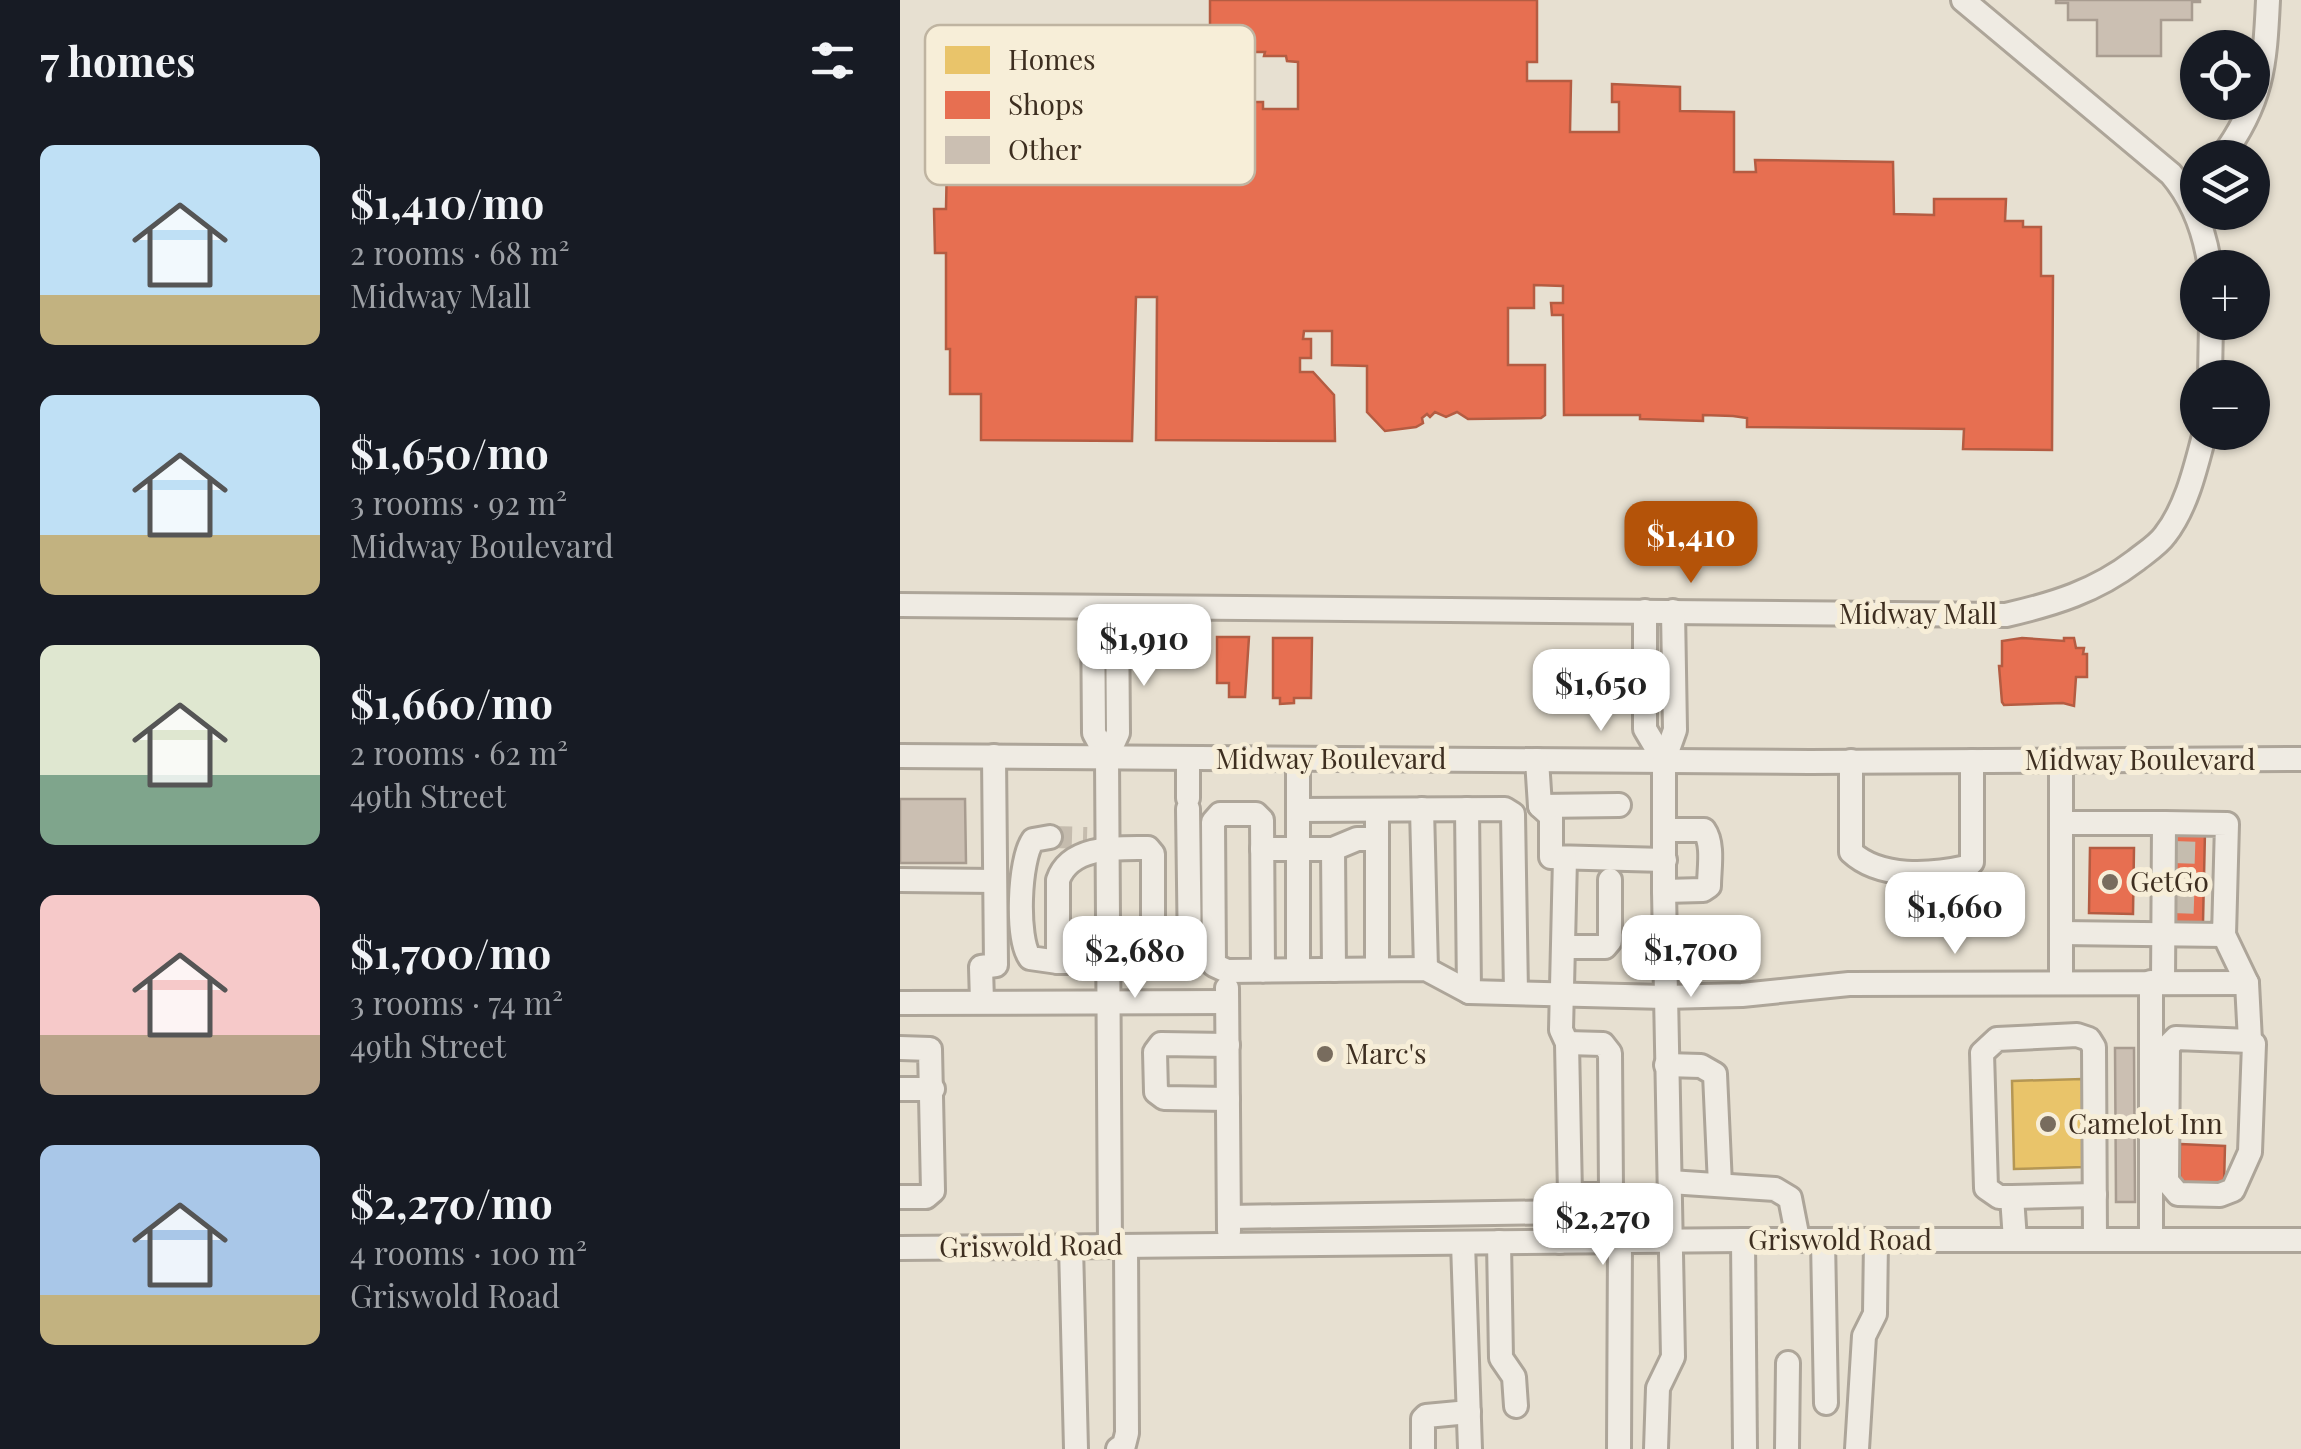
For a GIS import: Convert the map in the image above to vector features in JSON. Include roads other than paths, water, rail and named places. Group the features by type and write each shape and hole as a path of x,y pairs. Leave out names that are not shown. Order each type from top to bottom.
{"street":[{"path":"1963,0 2180,180"},
{"path":"2233,140 2258,95 2268,0"},
{"name":"Midway Mall","path":"900,605 2006,615 2053,604 2111,579 2166,535 2178,514 2199,450"},
{"path":"1106,608 1118,733 1107,757 1101,841 1127,1433 1124,1445 1118,1449"},
{"path":"1645,611 1645,729 1664,761"},
{"path":"1656,1449 1658,1388 1674,1357 1664,997 1664,761 1675,730 1673,612"},
{"name":"Midway Boulevard","path":"900,756 1850,762 2301,759"},
{"path":"982,1002 981,967 996,965 994,756"},
{"path":"1050,837 1033,840 1025,852 1024,942 1030,958 1058,962 1182,962 1190,957 1188,758"},
{"path":"1298,760 1298,970"},
{"path":"1537,760 1540,806 1551,816 1551,857 1664,860"},
{"path":"2061,760 2061,983"},
{"path":"1850,762 1850,852 1880,868 1944,872 1967,868 1972,862 1972,761"},
{"path":"1540,806 1619,806"},
{"path":"1466,809 1469,992"},
{"path":"1298,810 1505,809 1513,814 1516,992"},
{"path":"1377,810 1378,969"},
{"path":"1422,810 1426,969"},
{"path":"1263,970 1260,816 1220,814 1215,817 1214,966 1228,971 1426,969 1469,992 1664,997 1742,995 1849,984 2247,984"},
{"path":"2062,823 2228,824 2216,853 2214,892 2224,935 2247,984 2250,1041 2256,1050 2250,1152 2234,1190 2220,1195 2178,1194 2167,1181 2168,1046 2176,1038 2250,1041"},
{"path":"2150,1240 2157,982 2168,891 2169,852 2164,823"},
{"path":"1664,830 1704,830 1709,838 1709,886 1702,890 1664,890"},
{"path":"1262,848 1334,849 1357,839 1377,840"},
{"path":"1058,962 1058,880 1062,868 1101,841 1148,848 1153,854 1153,962"},
{"path":"1334,849 1334,970"},
{"path":"1560,1242 1569,1203 1567,1044 1561,1030 1565,858"},
{"path":"900,880 995,881"},
{"path":"1564,946 1605,947 1610,941 1610,880"},
{"path":"2061,933 2224,935"},
{"path":"1228,971 1229,1245"},
{"path":"900,1003 1227,1002"},
{"path":"2095,1195 1999,1197 1986,1188 1982,1053 1997,1039 2077,1035 2089,1039 2094,1047 2095,1195 2095,1240"},
{"path":"1228,1045 1161,1044 1155,1052 1156,1092 1164,1098 1228,1099"},
{"path":"1229,1217 1569,1203 1604,1195 1612,1190 1610,1053 1604,1044 1567,1044"},
{"path":"900,1048 930,1049 933,1088 933,1192 926,1197 900,1198"},
{"path":"1666,1064 1701,1066 1714,1074 1720,1184"},
{"path":"900,1089 933,1088"},
{"path":"1670,1182 1775,1190 1790,1198 1798,1240"},
{"path":"2202,1239 2204,1195"},
{"path":"2012,1197 2015,1240"},
{"path":"1743,1240 1745,1449"},
{"name":"Griswold Road","path":"900,1248 1743,1240 2301,1240"},
{"path":"1823,1240 1826,1402"},
{"path":"1857,1449 1864,1336 1875,1314 1876,1240"},
{"path":"1619,1449 1620,1241"},
{"path":"1499,1242 1501,1358 1514,1377 1516,1406"},
{"path":"1462,1243 1470,1449"},
{"path":"1071,1246 1075,1448"},
{"path":"1786,1449 1788,1362"},
{"path":"1787,1403 1860,1402"},
{"path":"1424,1449 1426,1416 1432,1412 1469,1412"}],"tunnel":[{"path":"1050,837 1087,838"},
{"path":"2173,852 2205,853"},
{"path":"2173,880 2204,881"},
{"path":"2172,902 2203,903"}],"place":[{"name":"GetGo","path":"2110,882"},
{"name":"Marc's","path":"1325,1054"},
{"name":"Camelot Inn","path":"2048,1124"}]}
